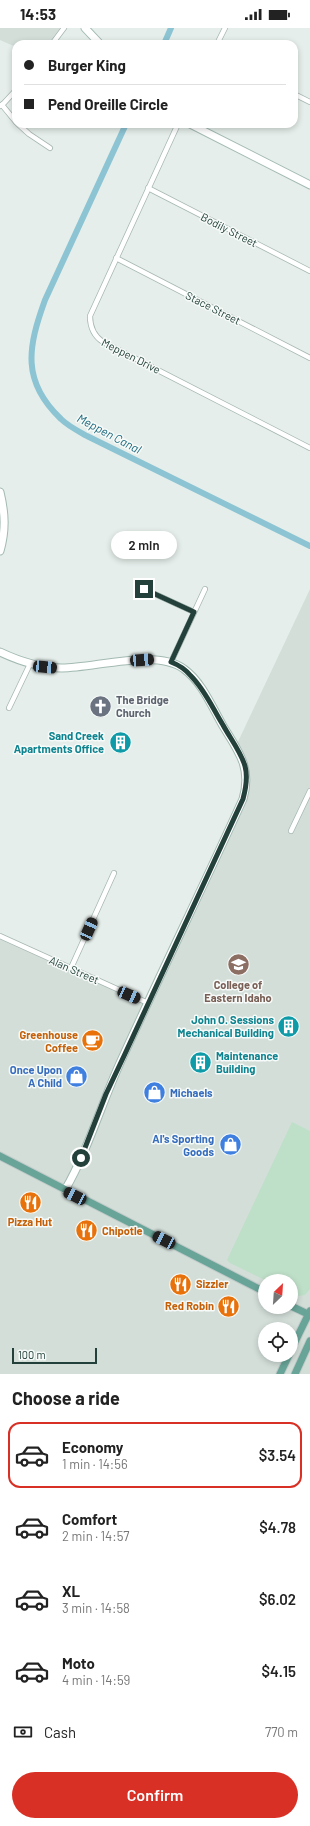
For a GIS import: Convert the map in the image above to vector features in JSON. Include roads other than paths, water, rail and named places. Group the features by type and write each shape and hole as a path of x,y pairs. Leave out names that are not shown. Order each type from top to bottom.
{"main road":[{"path":"0,1156 258,1288"},
{"path":"298,1309 309,1313 298,1336"},
{"path":"295,1374 310,1341"},
{"path":"280,1374 286,1362"}],"street":[{"path":"55,40 64,28"},
{"path":"85,28 96,40"},
{"path":"219,40 225,28"},
{"path":"12,94 1,105 12,117"},
{"path":"298,96 310,102"},
{"path":"22,128 50,148"},
{"name":"Meppen Drive","path":"176,128 90,316 92,329 97,338 310,448"},
{"path":"198,128 310,185"},
{"name":"Bodily Street","path":"148,188 310,271"},
{"name":"Stace Street","path":"116,258 310,358"},
{"path":"0,492 4,510 5,525 0,551"},
{"path":"144,589 194,612"},
{"path":"171,662 205,589"},
{"path":"0,652 30,664 61,668 154,659 171,662 184,669 192,676 205,695 236,746 244,764 246,774 246,789 243,799 106,1094 88,1145 65,1190"},
{"path":"9,708 30,664"},
{"path":"291,831 310,791"},
{"path":"71,968 114,873"},
{"name":"Alan Street","path":"0,936 148,1003"}],"waterway":[{"name":"Meppen Canal","path":"166,40 171,28"},
{"name":"Meppen Canal","path":"124,128 45,300 39,317 32,348 34,377 39,391 48,405 61,419 87,436 310,546"}],"place":[{"name":"The Bridge Church","path":"101,706"},
{"name":"Sand Creek Apartments Office","path":"120,742"},
{"name":"College of Eastern Idaho","path":"238,965"},
{"name":"John O. Sessions Mechanical Building","path":"289,1026"},
{"name":"Greenhouse Coffee","path":"93,1041"},
{"name":"Maintenance Building","path":"200,1062"},
{"name":"Once Upon A Child","path":"77,1076"},
{"name":"Michaels","path":"155,1093"},
{"name":"Al's Sporting Goods","path":"230,1145"},
{"name":"Pizza Hut","path":"30,1202"},
{"name":"Chipotle","path":"87,1231"},
{"name":"Sizzler","path":"181,1284"},
{"name":"Red Robin","path":"229,1306"}]}
